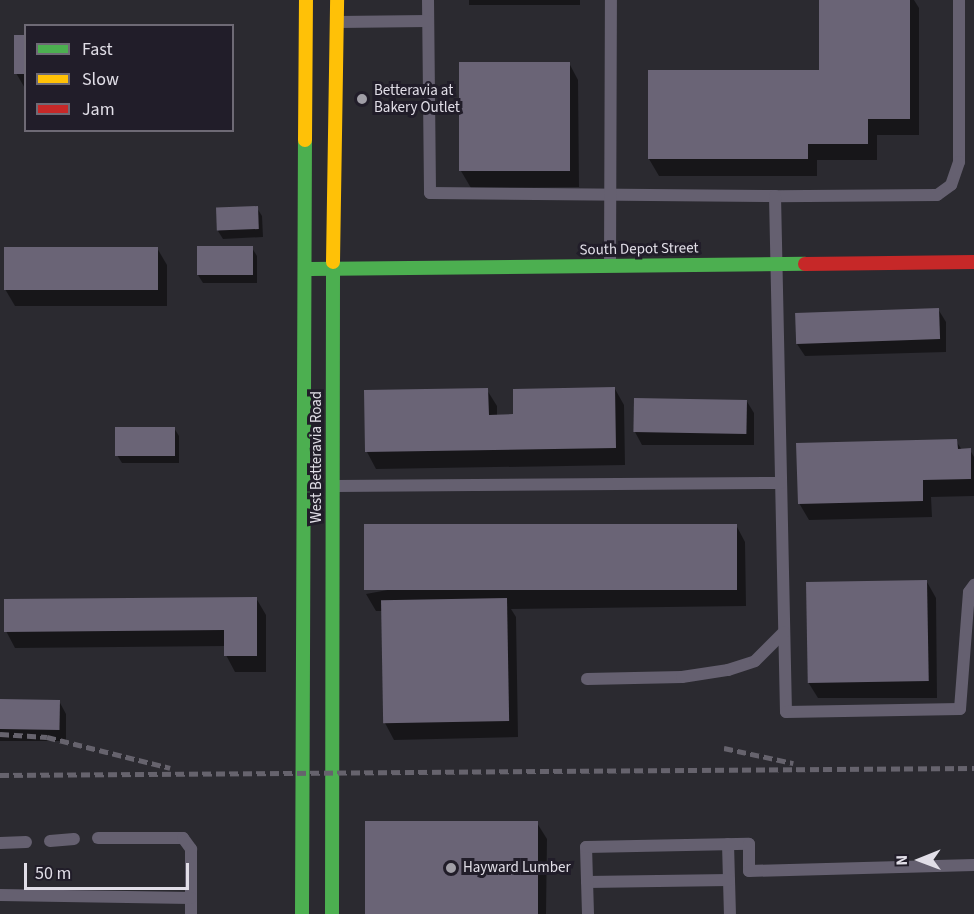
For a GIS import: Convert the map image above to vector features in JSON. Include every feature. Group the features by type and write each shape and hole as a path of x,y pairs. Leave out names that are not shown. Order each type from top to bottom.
{"main road":[{"name":"West Betteravia Road","path":"302,914 306,0"},
{"name":"West Betteravia Road","path":"332,914 333,269 337,0"},
{"name":"South Depot Street","path":"304,269 974,262"}],"lane":[{"path":"428,0 430,193 610,196 937,195 951,185 959,162 959,0"},
{"path":"610,266 611,0"},
{"path":"336,22 428,21"},
{"path":"775,196 786,712 960,709 969,592 974,585"},
{"path":"333,486 781,483"},
{"path":"587,679 682,677 728,670 755,661 784,632"},
{"path":"98,838 183,838 191,849 191,914"},
{"path":"50,841 74,839"},
{"path":"0,843 26,842"},
{"path":"728,844 730,914"},
{"path":"588,914 586,847 749,844 749,871 974,865"},
{"path":"587,882 729,880"},
{"path":"0,895 191,898"}],"building":[{"path":"819,0 910,0 910,119 868,119 868,144 808,144 808,159 648,159 648,70 819,70"},
{"path":"14,35 24,35 24,74 14,74"},
{"path":"459,62 570,62 570,171 459,171"},
{"path":"258,206 259,229 217,230 216,207"},
{"path":"197,246 253,246 253,275 197,275"},
{"path":"4,247 158,247 158,290 4,290"},
{"path":"939,308 940,339 796,344 795,313"},
{"path":"615,387 616,448 365,452 364,390 488,388 489,415 513,414 513,389"},
{"path":"634,398 747,400 746,434 633,432"},
{"path":"115,427 175,427 175,456 115,456"},
{"path":"957,439 958,449 971,448 971,479 923,480 923,501 798,504 796,443"},
{"path":"364,524 737,524 737,590 364,590"},
{"path":"927,580 929,681 808,683 806,582"},
{"path":"257,597 257,656 224,656 224,630 4,632 4,599"},
{"path":"507,598 509,721 383,723 381,600"},
{"path":"0,699 60,700 59,730 0,729"},
{"name":"Hayward Lumber","path":"365,821 538,821 538,914 365,914"}],"railway":[{"path":"0,734 47,737 170,768"},
{"path":"724,748 793,763"},
{"path":"0,775 974,768"}],"traffic: fast":[{"path":"302,914 305,140"},
{"path":"332,914 333,262"},
{"path":"310,269 805,264"}],"traffic: slow":[{"path":"305,140 306,0"},
{"path":"333,262 337,0"}],"traffic: jam":[{"path":"805,264 974,262"}],"place":[{"name":"Betteravia at Bakery Outlet","path":"362,99"},
{"name":"Hayward Lumber","path":"451,868"}]}
